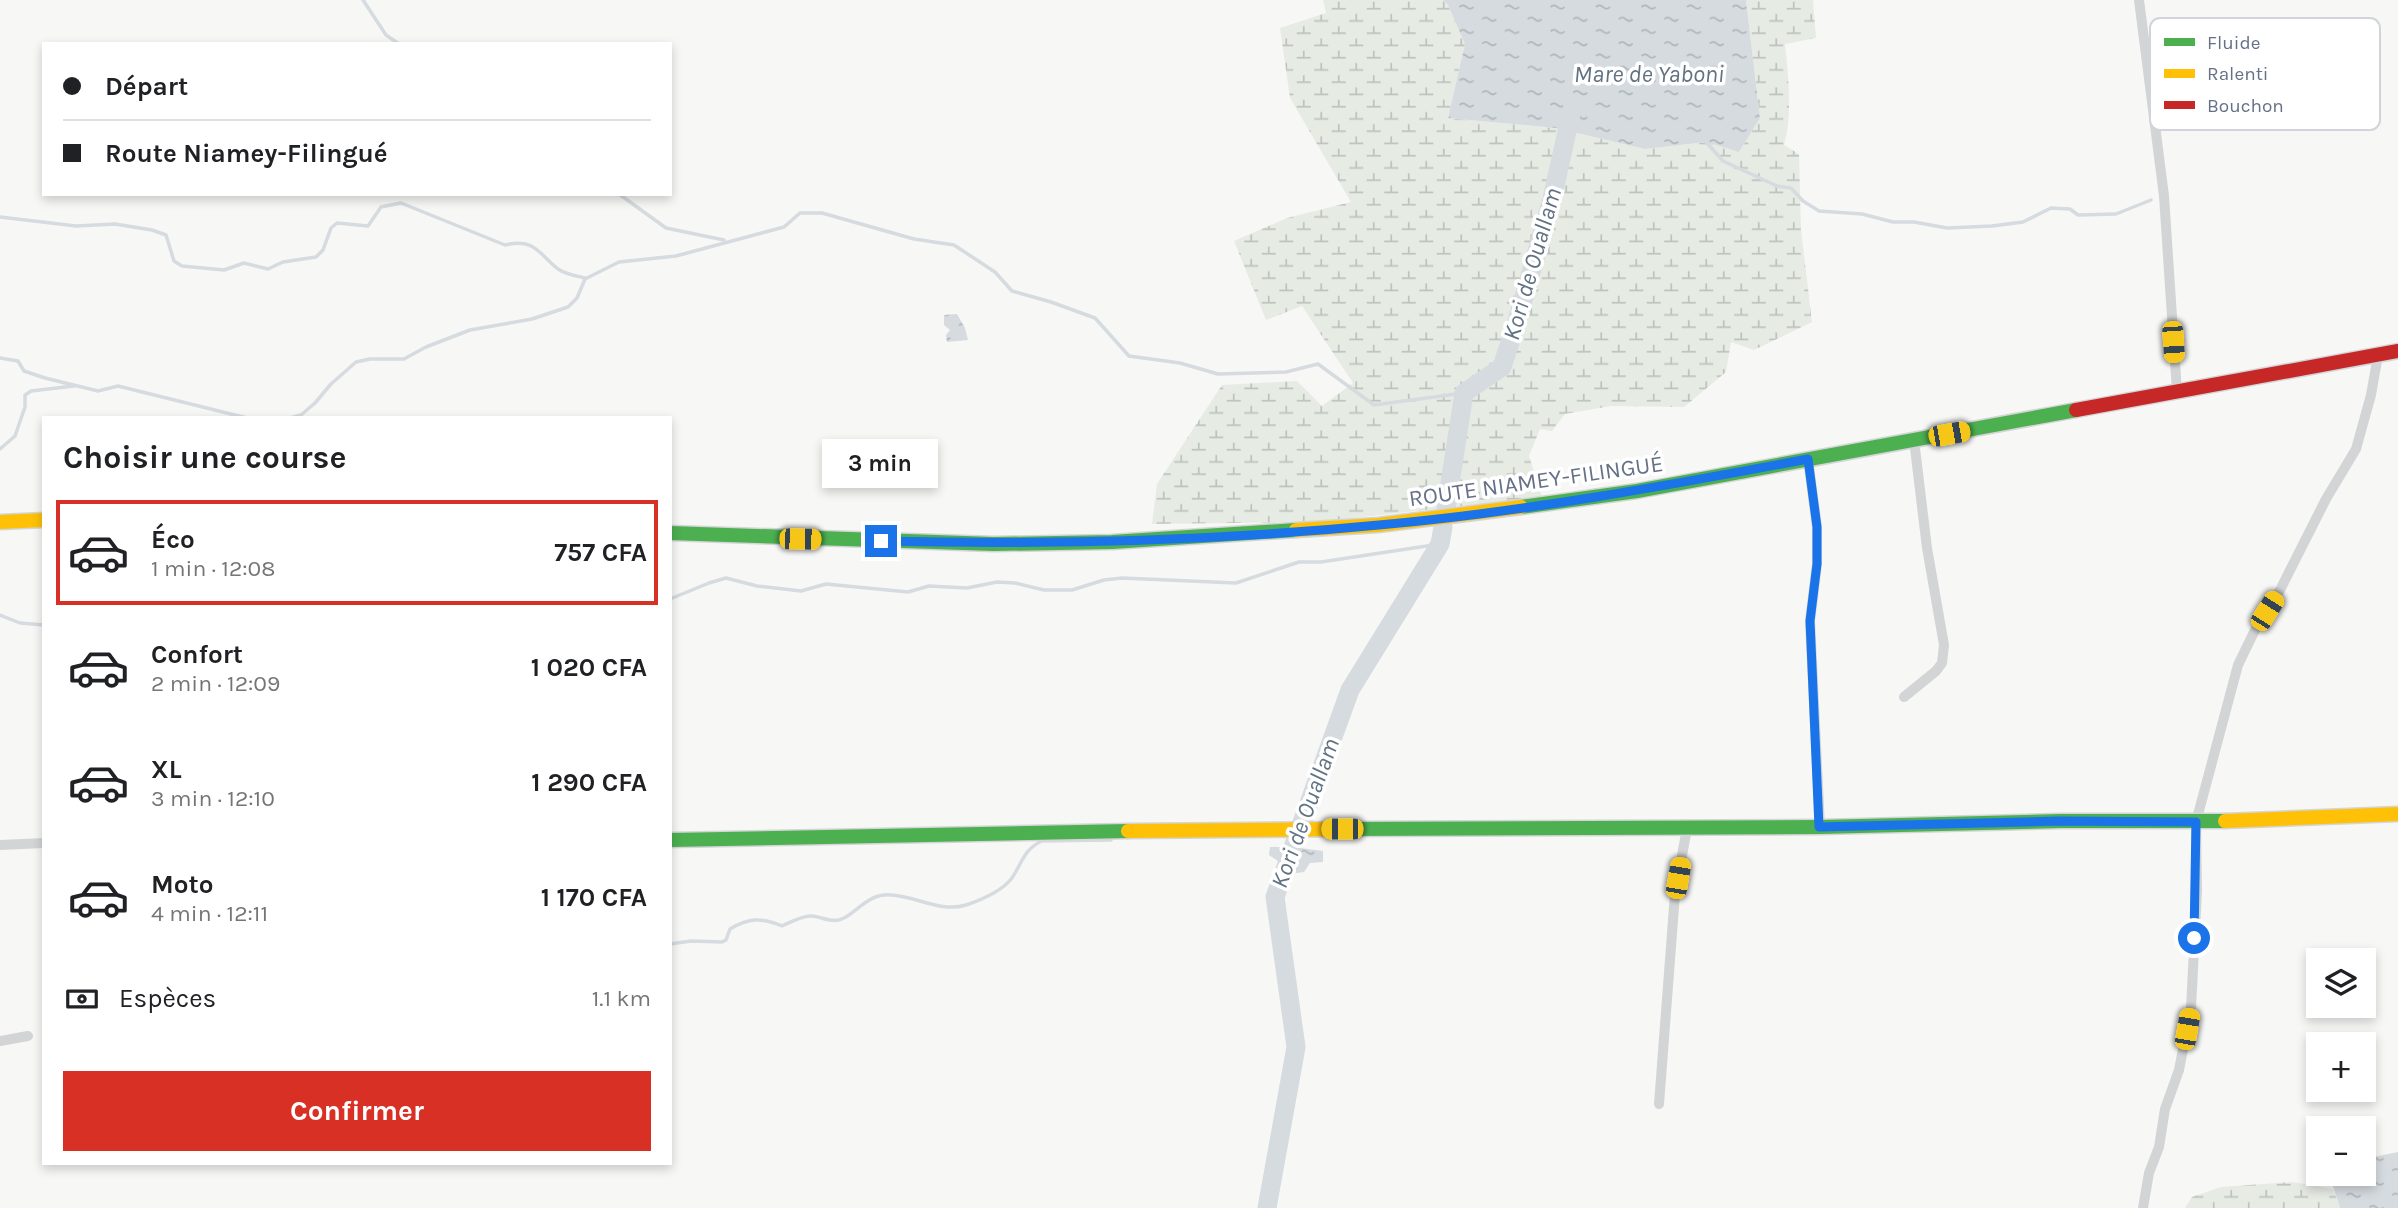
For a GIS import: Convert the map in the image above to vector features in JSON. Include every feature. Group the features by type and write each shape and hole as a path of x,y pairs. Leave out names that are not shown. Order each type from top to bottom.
{"main road":[{"name":"ROUTE NIAMEY-FILINGUÉ","path":"672,533 1031,544 1112,542 1378,526 1625,493 2398,351"},
{"path":"0,522 42,520"},
{"path":"672,840 1177,830 2196,822 2398,814"}],"street":[{"path":"2140,0 2150,82"},
{"path":"2156,130 2164,196 2177,392"},
{"path":"2143,1208 2149,1173 2159,1147 2165,1109 2179,1070 2191,1008 2197,891 2196,822 2238,665 2326,499 2356,449 2371,395 2378,355"},
{"path":"1904,698 1937,671 1942,663 1944,645 1927,548 1914,440"},
{"path":"1808,459 1817,527 1817,564 1810,621 1819,827"},
{"path":"1660,1104 1675,894 1687,828"},
{"path":"0,845 42,843"},
{"path":"0,1041 28,1036"}],"green space":[{"path":"1323,0 1443,0 1448,5 1465,44 1448,118 1556,128 1645,149 1706,142 1739,152 1760,118 1746,0 1813,0 1816,38 1785,44 1789,107 1784,145 1799,154 1801,230 1812,322 1754,350 1731,342 1726,372 1684,407 1611,406 1565,414 1552,431 1540,429 1529,456 1542,497 1317,522 1152,524 1157,484 1222,385 1297,381 1322,406 1353,383 1302,306 1266,320 1234,241 1287,218 1351,202 1290,98 1280,28 1326,13"},
{"path":"2293,1182 2333,1189 2340,1208 2185,1208 2192,1197 2221,1187"}],"water":[{"name":"Mare de Yaboni","path":"1443,0 1746,0 1760,118 1739,152 1706,142 1645,149 1556,128 1448,118 1465,44 1448,5"},
{"path":"957,314 968,340 947,342 946,335 950,330 944,325 944,315"},
{"path":"1270,847 1323,851 1323,862 1310,863 1304,872 1290,874 1284,865 1269,855"},
{"path":"2398,1152 2398,1208 2340,1208 2333,1186 2376,1186 2376,1157"}],"waterway":[{"path":"363,0 386,35 396,42"},
{"name":"Kori de Ouallam","path":"1446,509 1464,393 1502,367 1552,199 1573,105"},
{"path":"1706,142 1723,161 1777,186 1791,188 1803,201 1819,211 1862,214 1893,222 1914,222 1947,228 1992,226 2023,222 2051,208 2070,209 2078,215 2116,214 2151,200"},
{"path":"622,196 666,228 724,240"},
{"path":"0,217 76,226 115,224 152,230 166,235 174,261 182,266 224,270 244,263 268,269 283,262 316,257 323,250 331,228 337,223 368,226 381,207 401,203 505,245 530,245 561,271 585,278"},
{"path":"297,416 315,403 331,384 356,362 370,359 404,359 426,347 470,330 532,319 568,307 577,298 585,279 619,262 676,256 784,227 800,213 822,213 914,239 954,245 995,272 1012,291 1095,318 1129,356 1180,363 1218,374 1286,372 1318,364 1374,405 1464,393"},
{"path":"0,358 18,361 24,371 98,391 118,386 239,416"},
{"path":"0,449 15,436 25,407 25,395 31,391 74,386"},
{"name":"Kori de Ouallam","path":"1267,1208 1296,1047 1275,897 1350,690 1440,544 1443,527"},
{"path":"672,598 726,578 757,586 801,591 826,584 908,592 929,586 967,588 997,582 1044,590 1072,590 1104,580 1122,578 1236,583 1299,562 1321,562 1440,544"},
{"path":"0,615 20,623 42,625"},
{"path":"672,944 722,942 726,940 730,929 749,921 762,920 782,926 808,916 840,920 871,899 884,895 900,896 937,906 966,905 1003,887 1012,878 1027,852 1042,841 1111,840"}],"traffic: fast":[{"path":"1521,507 1637,491 2076,410"},
{"path":"672,533 994,544 1112,542 1296,530"},
{"path":"1343,829 1820,827 2060,821 2225,821"},
{"path":"672,840 1128,831"}],"traffic: slow":[{"path":"1296,530 1378,525 1521,507"},
{"path":"0,522 42,520"},
{"path":"2225,821 2398,814"},
{"path":"1128,831 1343,829"}],"traffic: jam":[{"path":"2076,410 2398,351"}],"route":[{"path":"881,541 994,544 1112,542 1378,526 1637,491 1808,459 1817,527 1817,564 1810,621 1819,827 2060,821 2196,822 2197,891 2194,938"}]}
